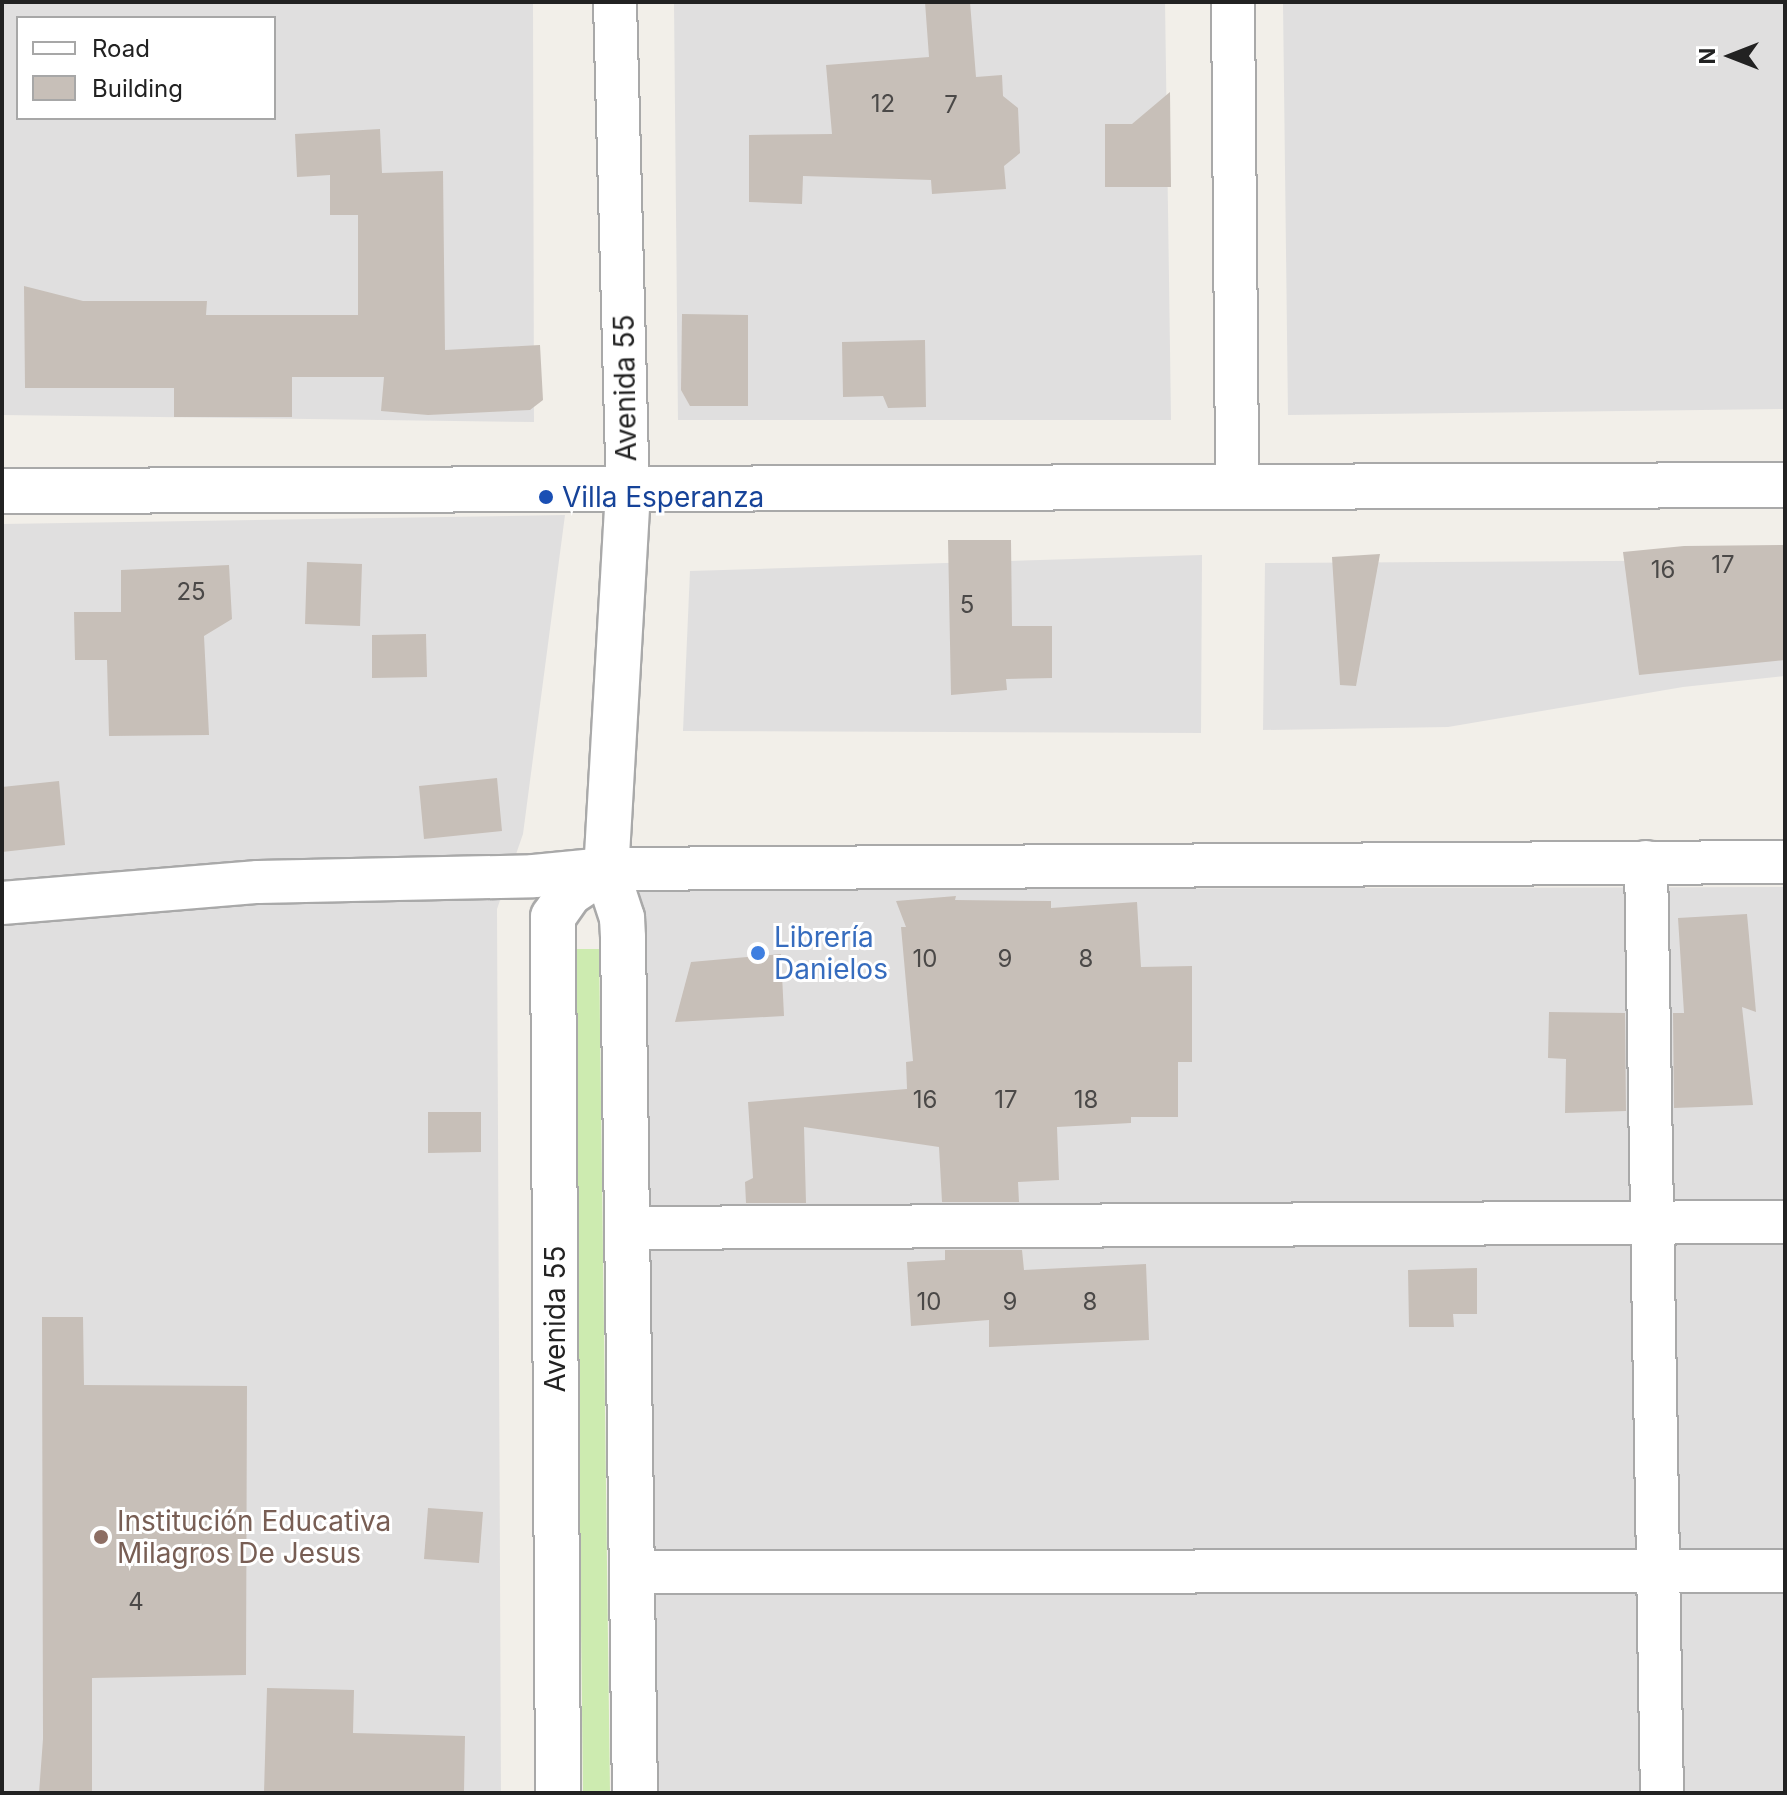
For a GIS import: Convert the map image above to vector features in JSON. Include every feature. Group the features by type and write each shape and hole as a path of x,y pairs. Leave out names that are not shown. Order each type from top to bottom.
{"street":[{"name":"Avenida 55","path":"615,2 628,491 606,869 622,918 635,1793"},
{"path":"1233,2 1237,486"},
{"path":"2,491 1785,485"},
{"path":"1646,862 1662,1793"},
{"path":"2,903 258,882 534,876 606,869 1785,862"},
{"name":"Avenida 55","path":"558,1793 553,917 570,893 606,869"},
{"path":"627,1228 1785,1222"},
{"path":"632,1572 1785,1571"}],"shaded area":[{"path":"2,2 533,2 534,422 2,415"},
{"path":"674,2 1165,2 1171,420 678,420"},
{"path":"1283,2 1785,2 1785,409 1288,415"},
{"path":"565,515 523,834 497,909 501,1793 2,1793 2,524"},
{"path":"1202,555 1201,733 683,731 690,571"},
{"path":"1785,560 1785,676 1683,687 1448,727 1263,730 1265,563"},
{"path":"1785,887 1785,1793 645,1793 640,890"}],"green space":[{"path":"573,949 599,949 610,1793 583,1793"}],"building":[{"path":"925,2 970,2 976,77 1002,75 1003,96 1018,108 1020,153 1004,166 1006,189 932,194 931,180 803,176 802,204 749,202 749,135 832,134 826,65 929,57"},
{"path":"1170,92 1171,187 1105,187 1105,124 1132,124"},
{"path":"380,129 382,173 443,171 445,350 540,345 543,400 530,410 428,415 381,411 384,377 292,377 292,417 174,417 174,388 25,388 24,286 83,301 207,301 206,315 358,315 358,215 330,215 330,175 297,177 295,134"},
{"path":"682,314 748,315 748,406 690,406 681,390"},
{"path":"925,340 926,407 888,408 883,396 843,397 842,342"},
{"path":"948,540 1011,540 1012,626 1052,626 1052,678 1006,679 1007,690 951,695"},
{"path":"1785,545 1785,660 1639,675 1623,552 1684,546"},
{"path":"1380,554 1356,686 1340,685 1332,557"},
{"path":"307,562 362,564 360,626 305,624"},
{"path":"229,565 232,619 204,636 209,735 109,736 107,660 75,660 74,612 121,612 121,570"},
{"path":"426,634 427,677 372,678 372,635"},
{"path":"497,778 502,831 424,839 419,786"},
{"path":"59,781 65,845 2,852 2,787"},
{"path":"956,896 955,900 1051,901 1051,908 1137,902 1141,967 1192,966 1192,1062 1178,1062 1178,1117 1131,1117 1131,1123 1057,1127 1059,1180 1018,1182 1019,1202 942,1202 939,1147 804,1127 806,1203 746,1203 745,1182 753,1178 748,1102 907,1089 906,1062 913,1061 901,927 906,927 896,901"},
{"path":"1747,914 1756,1012 1742,1007 1753,1105 1674,1108 1673,1013 1684,1013 1678,918"},
{"path":"781,954 784,1016 675,1022 691,962"},
{"path":"1549,1012 1625,1013 1626,1111 1565,1113 1566,1059 1548,1058"},
{"path":"428,1112 481,1112 481,1152 428,1153"},
{"path":"945,1250 1022,1250 1024,1270 1146,1264 1149,1340 989,1347 989,1320 911,1326 907,1262 945,1260"},
{"path":"1477,1268 1477,1314 1453,1314 1454,1327 1409,1327 1408,1270"},
{"path":"42,1317 83,1317 84,1385 247,1386 246,1675 92,1678 92,1793 39,1793 43,1739"},
{"path":"428,1508 483,1512 479,1563 424,1559"},
{"path":"267,1688 354,1690 353,1733 465,1736 464,1792 264,1793"}],"place":[{"name":"Villa Esperanza","path":"546,497"},
{"name":"Librería Danielos","path":"758,953"},
{"name":"Institución Educativa Milagros De Jesus","path":"101,1537"}]}
